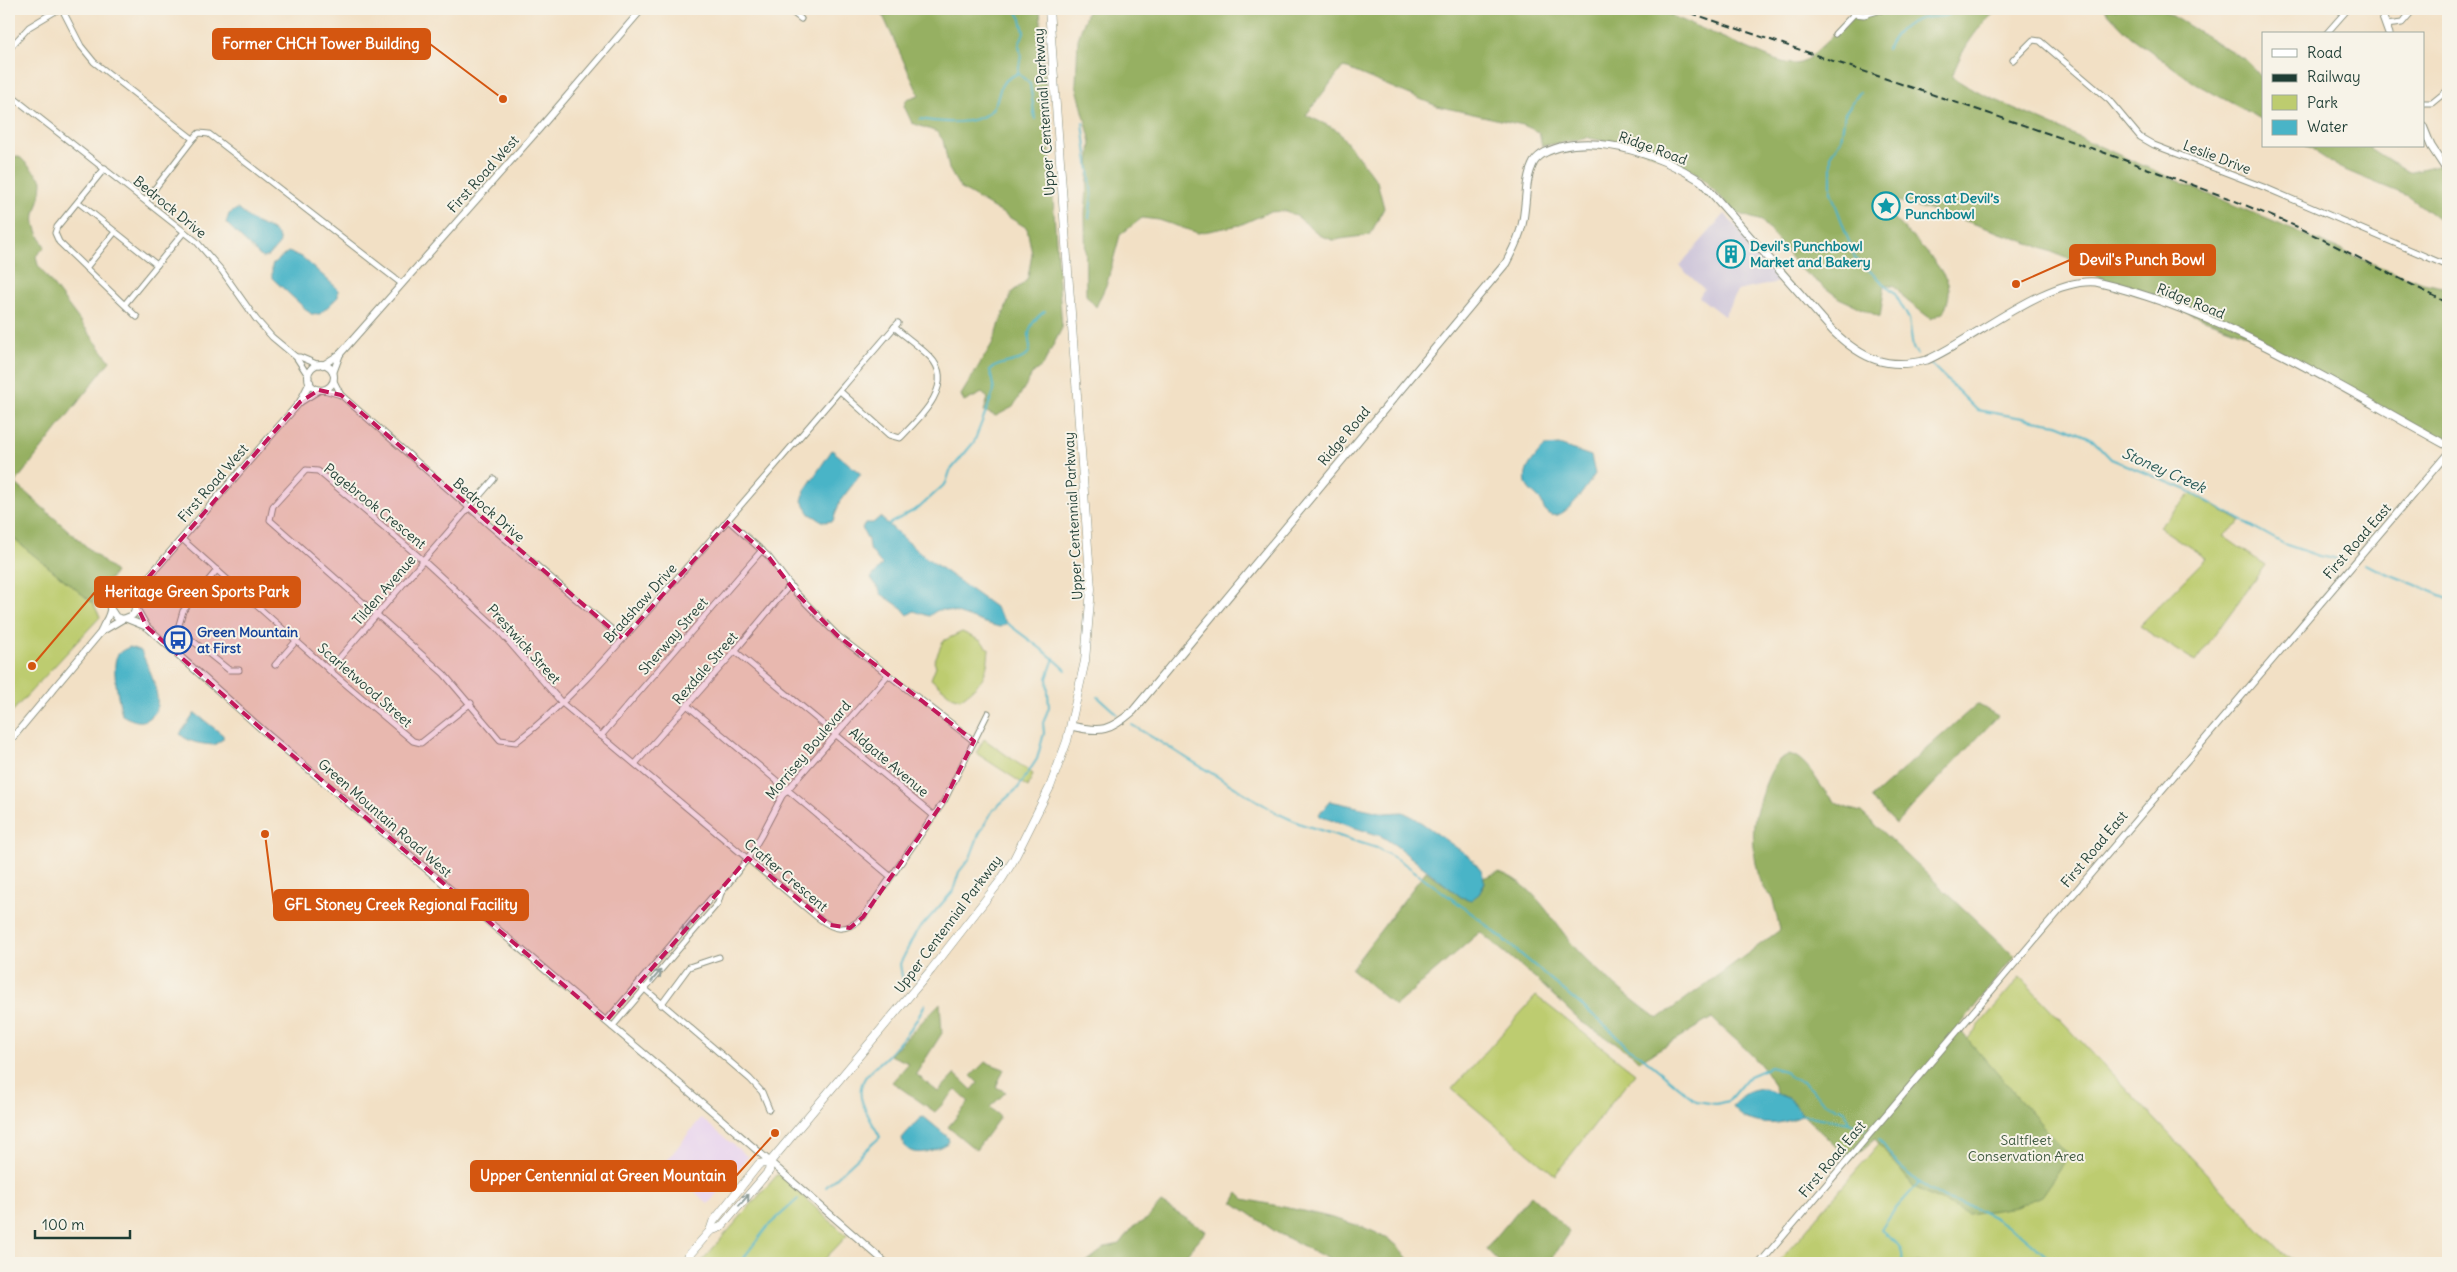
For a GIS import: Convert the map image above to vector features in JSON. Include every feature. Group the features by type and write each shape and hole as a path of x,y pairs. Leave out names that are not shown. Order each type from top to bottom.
{"main road":[{"name":"Upper Centennial Parkway","path":"710,1231 721,1227 769,1172 770,1162 932,970 1001,880 1050,787 1071,726 1086,661 1089,630 1090,554 1049,9"},
{"path":"2380,9 2388,32"},
{"path":"2424,128 2431,146 2448,172"},
{"name":"Ridge Road","path":"1071,726 1100,731 1120,723 1133,711 1506,263 1522,227 1528,180 1533,164 1542,154 1565,146 1583,144 1608,145 1676,167 1701,181 1833,331 1847,344 1873,360 1909,364 1927,360 1941,354 1986,326 2054,290 2084,280 2176,307 2260,343 2448,446"},
{"name":"Upper Centennial Parkway","path":"682,1263 710,1231 713,1222 759,1164 770,1162"}],"street":[{"path":"9,49 29,27 61,9 81,46 94,62 193,139"},
{"name":"First Road West","path":"136,606 146,580 300,402 312,369 340,354 535,134 642,9"},
{"path":"788,9 801,19"},
{"path":"1835,34 1853,11 1864,15 1885,9"},
{"path":"2328,32 2348,9"},
{"path":"2386,25 2402,22 2414,9"},
{"name":"Leslie Drive","path":"2013,60 2033,40 2040,41 2109,100 2140,137 2154,145 2266,188 2448,266"},
{"path":"2424,103 2432,103 2448,90"},
{"name":"Bedrock Drive","path":"9,94 196,241 222,271 256,319 272,337 296,357 309,380"},
{"path":"146,200 199,133 215,137 402,284"},
{"path":"105,168 57,228 56,233 58,242 137,317"},
{"path":"78,202 157,265"},
{"path":"86,268 115,232"},
{"path":"125,304 184,232"},
{"name":"Bradshaw Drive","path":"377,615 444,674 500,740 516,742 562,703 624,639 729,521 896,325 931,358 939,376 936,393 931,403 900,438 889,435 840,391"},
{"name":"First Road West","path":"300,402 334,381 333,372 340,354"},
{"name":"Bedrock Drive","path":"296,357 321,365"},
{"path":"321,365 333,372"},
{"path":"309,380 322,390"},
{"name":"Bedrock Drive","path":"334,381 341,395 469,508 624,639"},
{"name":"Bedrock Drive","path":"322,390 341,395"},
{"name":"First Road East","path":"1760,1263 2448,453"},
{"name":"Pagebrook Crescent","path":"377,615 270,520 274,506 306,470 318,470 424,561"},
{"name":"Tilden Avenue","path":"329,670 494,479"},
{"path":"729,521 762,550 822,621 887,676 974,741"},
{"name":"Scarletwood Street","path":"182,539 329,670 413,741 421,742 471,704"},
{"name":"Sherway Street","path":"601,736 762,550"},
{"name":"Prestwick Street","path":"424,561 496,627 562,703"},
{"path":"217,570 183,611 179,625 183,633 229,670 239,670"},
{"name":"First Road West","path":"125,594 140,582 146,580"},
{"name":"Rexdale Street","path":"635,764 688,706 790,585"},
{"path":"9,742 101,632 114,598 125,594 132,598 136,606 133,615 101,632"},
{"name":"Green Mountain Road West","path":"136,606 147,627 266,734 612,1026 886,1263"},
{"path":"110,608 116,617 125,619"},
{"name":"Green Mountain Road West","path":"125,619 147,627"},
{"path":"275,665 297,640"},
{"name":"Aldgate Avenue","path":"735,651 836,732 934,816"},
{"name":"Morrisey Boulevard","path":"612,1026 718,903 721,893 748,858 771,814 787,790 887,676"},
{"name":"Crafter Crescent","path":"562,703 817,917 838,928 850,928 863,917 934,816 952,787 988,713"},
{"path":"688,706 890,876"},
{"name":"Morrisey Boulevard","path":"606,1021 711,898 721,893"},
{"path":"661,1004 689,967 719,957"},
{"path":"639,984 750,1079 762,1092 769,1109"}],"highlighted area":[{"path":"319,390 341,395 623,639 729,521 768,556 796,593 838,636 974,741 944,801 863,917 850,928 830,925 748,858 606,1021 266,733 147,627 136,604 146,580 300,402"}],"shaded area":[{"path":"1725,214 1783,281 1737,291 1724,316 1699,297 1704,289 1679,266"},
{"path":"701,1118 748,1157 708,1204 664,1164"}],"green space":[{"path":"880,9 1040,9 1062,328 1043,365 1033,373 1013,407 996,416 984,411 988,398 982,393 964,402 961,395 992,344 1012,292 1024,283 1028,277 1032,254 1027,228 960,188 949,169 943,140 937,132 912,123 904,106 907,99 919,95"},
{"path":"1088,9 1656,9 1775,60 1792,64 1804,62 1808,59 1861,9 2000,9 1984,22 1971,39 1952,77 1973,90 2182,183 2385,269 2423,283 2448,288 2448,444 2243,333 2112,285 2072,260 2029,243 1969,222 1887,198 1886,211 1934,260 1948,283 1949,291 1944,312 1931,319 1906,300 1895,286 1885,284 1880,317 1839,298 1799,268 1762,221 1736,213 1699,175 1686,167 1631,146 1589,138 1542,146 1539,132 1523,125 1437,106 1343,67 1306,115 1337,130 1377,181 1384,208 1370,235 1333,240 1321,236 1298,217 1286,211 1269,212 1240,225 1198,233 1159,220 1142,218 1120,235 1107,283 1096,307 1086,295 1085,213 1091,142 1076,84 1078,39"},
{"path":"2104,9 2161,9 2246,60 2262,78 2262,119 2196,84 2130,36"},
{"path":"2309,148 2370,148 2408,172 2438,165 2448,166 2448,226 2408,196 2340,168"},
{"path":"9,154 21,158 42,180 35,219 39,235 45,247 36,256 38,265 110,361 15,483 115,572 93,603 9,535"},
{"path":"2192,493 2241,522 2223,536 2265,565 2195,662 2139,626 2206,558 2159,527"},
{"path":"9,535 93,603 100,617 9,715"},
{"path":"962,632 981,641 989,649 985,673 978,684 960,699 952,696 931,679 936,666 934,662 943,641"},
{"path":"1977,704 1998,716 1896,824 1871,798"},
{"path":"984,739 1033,774 1028,787 976,753"},
{"path":"1789,754 1797,757 1804,763 1825,792 1838,804 1861,812 2014,956 1958,1028 2069,1156 2041,1196 2016,1207 1968,1214 1914,1187 1875,1139 1850,1160 1803,1115 1790,1099 1777,1094 1773,1083 1758,1062 1712,1018 1639,1061 1632,1054 1580,1021 1534,977 1480,932 1395,1006 1351,969 1426,871 1461,897 1479,894 1485,884 1483,878 1499,872 1512,878 1534,895 1588,961 1617,987 1658,1019 1780,930 1772,896 1766,891 1758,874 1754,852 1754,832 1757,809 1771,772 1779,760"},
{"name":"Saltfleet Conservation Area","path":"2020,977 2282,1253 2298,1263 1778,1263"},
{"path":"1536,996 1635,1073 1555,1175 1452,1089"},
{"path":"940,1003 942,1033 916,1074 938,1092 955,1074 972,1090 978,1083 971,1076 985,1062 1004,1069 996,1087 1006,1092 990,1107 1000,1117 976,1150 948,1127 969,1102 956,1090 935,1112 892,1082 909,1063 890,1055"},
{"path":"778,1174 847,1236 821,1263 700,1263"},
{"path":"1238,1193 1244,1199 1322,1215 1363,1227 1394,1243 1412,1263 1330,1263 1331,1260 1276,1232 1233,1202"},
{"path":"1531,1195 1570,1232 1549,1263 1500,1263 1486,1249"},
{"path":"1161,1203 1206,1231 1179,1263 1085,1263 1106,1247 1120,1244 1133,1227 1147,1219"}],"water":[{"path":"237,209 253,221 273,231 279,238 280,243 269,256 262,258 226,223 229,214"},
{"path":"288,252 302,257 338,289 338,297 320,314 311,314 272,278 272,265"},
{"path":"1559,445 1591,456 1595,474 1566,510 1559,515 1551,515 1545,511 1541,501 1529,489 1525,477 1529,466 1545,446"},
{"path":"832,450 861,474 840,501 833,521 824,522 810,514 802,501 805,490"},
{"path":"880,517 924,556 995,607 1007,623 1001,627 994,626 944,610 938,610 929,616 914,611 908,615 902,608 881,594 871,578 882,565 869,548 868,540 862,528 866,523 873,523"},
{"path":"130,647 141,651 155,685 157,695 155,711 151,717 144,721 133,720 122,715 115,676 115,661 124,649"},
{"path":"195,713 223,735 223,739 214,745 205,744 192,741 180,734"},
{"path":"1330,801 1385,813 1403,812 1415,818 1471,858 1482,872 1485,883 1479,894 1471,900 1461,897 1381,836 1321,817 1319,814"},
{"path":"1765,1089 1790,1099 1803,1115 1775,1123 1756,1122 1740,1114 1733,1107 1746,1094 1755,1090"},
{"path":"924,1117 948,1137 949,1142 930,1151 915,1152 909,1150 902,1138 920,1118"}],"waterway":[{"path":"1015,9 1021,19 1024,32 1019,45 1021,56 1018,73 1030,84 1035,119"},
{"name":"Stoney Creek","path":"1887,49 1895,36 1905,26 1925,18 1946,16 1958,9"},
{"path":"920,119 938,122 960,122 980,117 988,113 994,106 1000,88 1005,81 1018,73"},
{"name":"Stoney Creek","path":"1860,92 1845,113 1841,140 1831,154 1831,192 1855,258 1894,292 1909,319 1913,348 1917,354"},
{"path":"1083,123 1092,195 1089,218"},
{"path":"889,524 920,507 946,483 950,471 974,442 994,391 990,370 999,365 1021,359 1029,352 1031,327 1035,320 1045,311"},
{"name":"Stoney Creek","path":"1930,363 1977,410 2057,424 2091,438 2111,459 2187,490 2284,544 2319,556 2347,561"},
{"name":"Stoney Creek","path":"2364,564 2448,598"},
{"path":"1007,623 1066,670"},
{"path":"903,983 900,964 915,934 953,891 959,872 970,858 979,834 993,810 1018,788 1037,759 1044,733 1043,723 1049,707 1047,678 1054,658"},
{"path":"1098,697 1117,714"},
{"path":"1132,725 1279,814 1301,824 1377,848 1402,862 1478,918 1613,1032 1627,1047 1640,1055 1696,1101 1716,1104 1728,1101 1749,1076 1770,1067 1785,1071 1791,1078 1803,1082 1824,1102 1845,1111 1849,1123"},
{"path":"826,1187 880,1137 862,1103 862,1083 869,1072 904,1037 925,1004"},
{"path":"1803,1115 1849,1123 1866,1129"},
{"path":"1879,1139 1898,1165 1919,1183 1944,1198 1974,1207 1998,1220 2020,1234 2055,1263"},
{"path":"1902,1263 1900,1248 1894,1240 1881,1230 1891,1214 1919,1183"},
{"path":"740,1263 767,1227 798,1199"}],"railway":[{"path":"1679,9 2097,150 2228,198 2300,228 2448,303"}],"place":[{"name":"Former CHCH Tower Building","path":"503,99"},
{"name":"Cross at Devil’s Punchbowl","path":"1886,206"},
{"name":"Devil's Punchbowl Market and Bakery","path":"1731,254"},
{"name":"Devil's Punch Bowl","path":"2016,284"},
{"name":"Green Mountain at First","path":"178,640"},
{"name":"Heritage Green Sports Park","path":"32,666"},
{"name":"GFL Stoney Creek Regional Facility","path":"265,834"},
{"name":"Upper Centennial at Green Mountain","path":"775,1133"}]}
